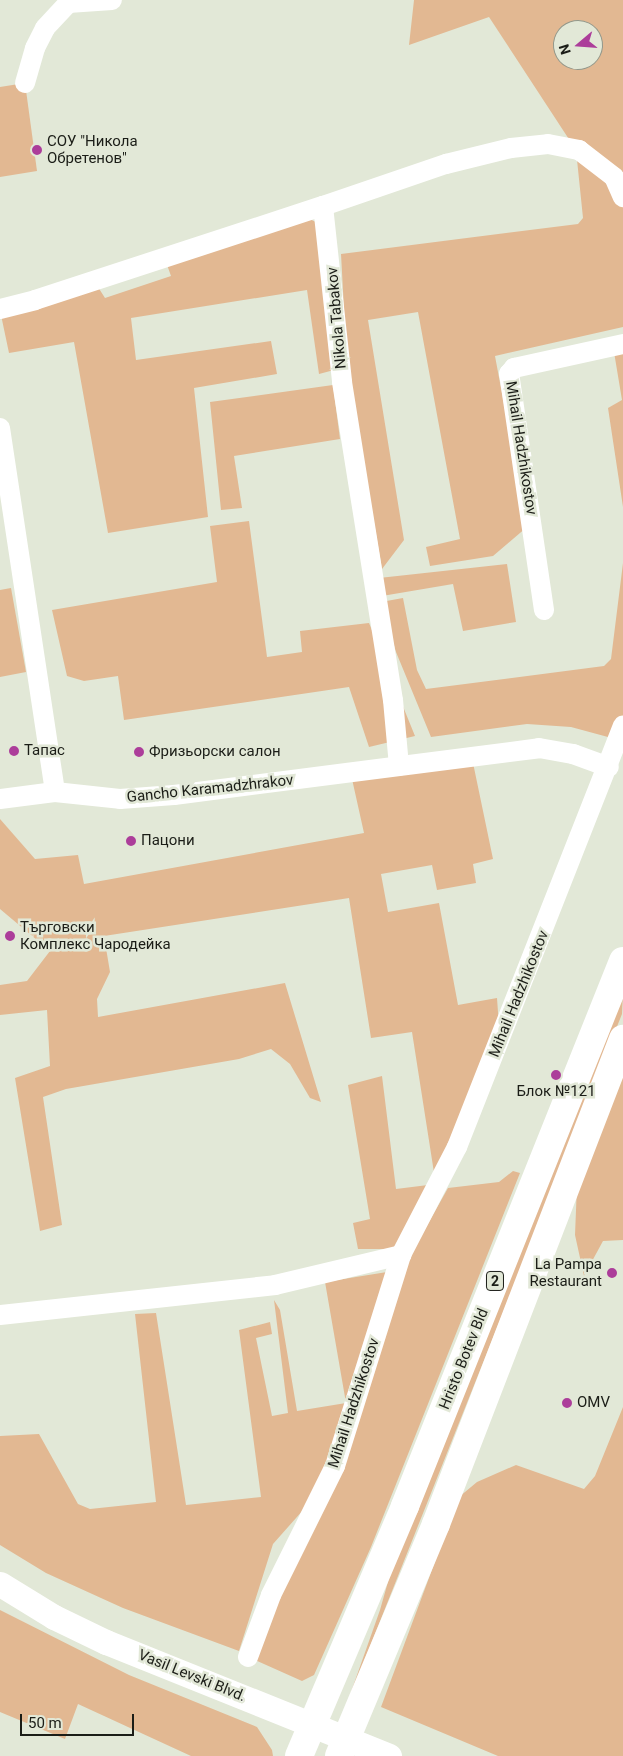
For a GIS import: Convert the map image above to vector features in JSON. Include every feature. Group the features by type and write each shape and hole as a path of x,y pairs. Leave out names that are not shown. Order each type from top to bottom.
{"highway":[{"name":"Hristo Botev Bld","path":"299,1756 405,1506 617,987 623,961"},
{"name":"2","path":"342,1748 436,1524 622,1041"}],"main road":[{"name":"Vasil Levski Blvd.","path":"0,1584 54,1617 106,1642 312,1726 342,1748 389,1756"}],"street":[{"path":"25,83 35,48 45,28 68,3 112,0"},
{"path":"0,309 35,300 446,164 510,148 548,144 578,150 614,178 623,197"},
{"name":"Nikola Tabakov","path":"323,206 342,382 393,700 399,766"},
{"name":"Mihail Hadzhikostov","path":"544,610 509,374 514,368 623,344"},
{"path":"0,428 55,792"},
{"name":"Mihail Hadzhikostov","path":"248,1657 271,1595 335,1466 401,1255 457,1147 609,767 623,726"},
{"name":"Gancho Karamadzhrakov","path":"0,799 55,792 120,799 174,795 540,748 573,754 609,767"},
{"path":"0,1315 275,1285 401,1255"}],"shaded area":[{"path":"414,0 623,0 623,327 495,356 527,527 493,556 430,566 426,547 460,539 418,312 368,320 404,540 382,569 347,365 341,254 578,224 583,218 576,150 489,17 409,45"},
{"path":"25,83 37,171 0,177 0,87"},
{"path":"303,216 318,223 334,370 319,374 307,290 131,318 136,360 271,341 277,374 194,388 208,517 108,533 74,342 9,353 1,315 98,287 105,298 171,276 166,262"},
{"path":"614,352 623,353 623,507 608,408 622,400"},
{"path":"333,385 340,439 234,456 242,508 221,510 210,402"},
{"path":"249,521 267,657 302,652 300,631 369,623 415,736 369,747 349,687 124,720 118,676 84,681 67,676 52,610 217,582 210,526"},
{"path":"623,563 623,718 619,740 571,727 527,724 431,737 396,652 381,602 403,598 417,670 426,689 604,666 611,659"},
{"path":"507,564 516,622 463,631 453,584 382,596 379,578"},
{"path":"11,588 26,672 0,677 0,590"},
{"path":"472,758 493,859 473,864 476,883 437,890 432,865 381,874 388,912 439,903 458,1005 497,998 499,1026 435,1179 412,1032 371,1038 349,898 104,936 110,972 97,999 98,1017 285,983 321,1102 310,1098 290,1064 271,1049 239,1059 66,1089 43,1097 62,1225 40,1231 15,1078 50,1066 47,1010 0,1015 0,985 27,981 50,951 0,909 0,819 35,859 78,855 84,884 364,833 352,779"},
{"path":"623,991 622,1014 345,1709 380,1610 399,1543"},
{"path":"623,1067 623,1240 603,1241 584,1276 575,1235 577,1185"},
{"path":"382,1076 396,1189 428,1185 394,1249 358,1249 353,1223 370,1219 348,1085"},
{"path":"513,1171 520,1173 371,1547 314,1675 302,1681 255,1660 406,1263 448,1188 499,1182"},
{"path":"387,1272 332,1457 304,1509 273,1544 239,1651 123,1608 46,1573 0,1545 0,1436 39,1434 78,1504 90,1509 156,1502 135,1314 156,1313 186,1505 261,1497 239,1330 270,1322 272,1334 256,1338 272,1416 288,1413 274,1300 280,1310 297,1411 346,1403 325,1282"},
{"path":"623,1407 623,1756 498,1756 381,1707 459,1497 477,1482 516,1465 584,1489 595,1476"},
{"path":"0,1610 129,1675 257,1727 272,1750 273,1756 191,1756 78,1704 65,1739 0,1712"}],"place":[{"name":"СОУ \"Никола Обретенов\"","path":"37,150"},
{"name":"Тапас","path":"14,751"},
{"name":"Фризьорски салон","path":"139,752"},
{"name":"Пацони","path":"131,841"},
{"name":"Търговски Комплекс Чародейка","path":"10,936"},
{"name":"Блок №121","path":"556,1075"},
{"name":"La Pampa Restaurant","path":"612,1273"},
{"name":"OMV","path":"567,1403"}]}
